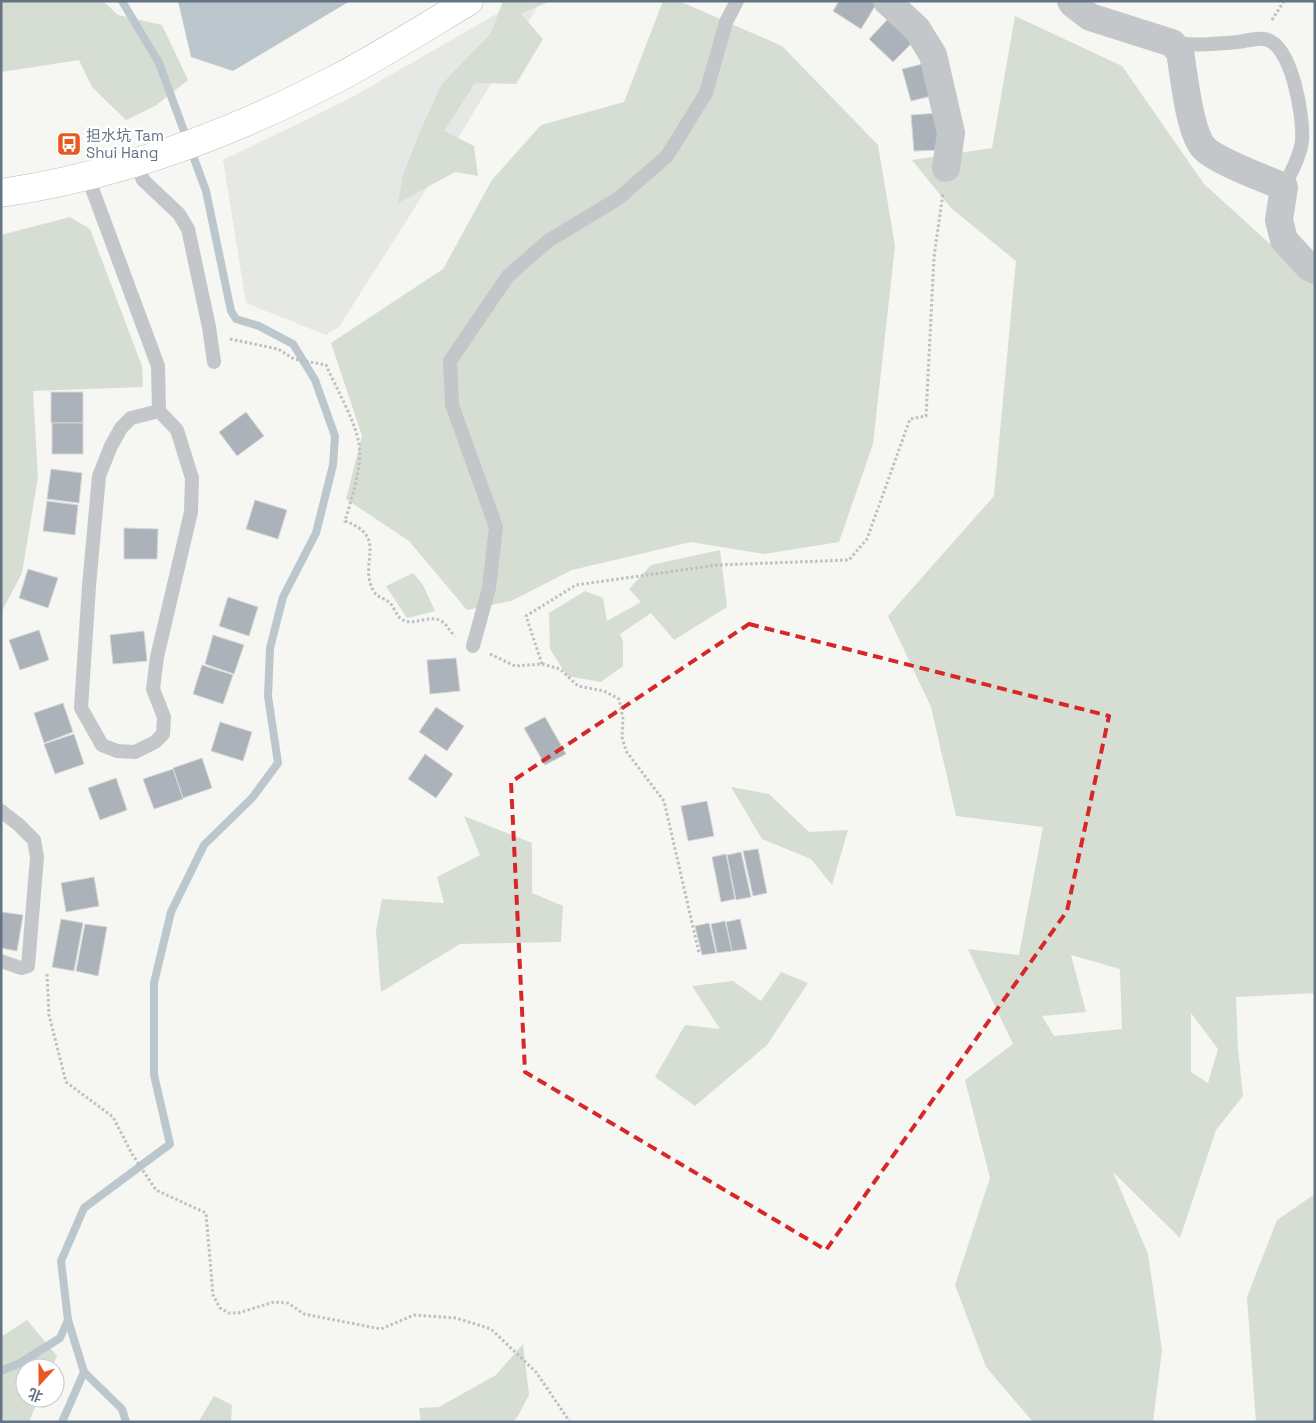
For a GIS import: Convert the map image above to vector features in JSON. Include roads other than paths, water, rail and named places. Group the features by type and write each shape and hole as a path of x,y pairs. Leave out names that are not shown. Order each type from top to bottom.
{"main road":[{"path":"1,192 87,175 206,139 254,119 335,80 469,1"}],"street":[{"path":"887,1 917,29 933,55 951,133 946,168"},
{"path":"1071,1 1090,17 1172,43 1180,52 1194,133 1204,149 1221,159 1284,187 1279,220 1284,240 1309,267 1315,270"}],"lane":[{"path":"473,646 489,588 496,527 452,405 450,361 508,276 548,241 618,198 668,156 706,93 726,22 737,1"},
{"path":"1172,43 1188,45 1266,39 1278,46 1291,71 1308,141 1284,187"},
{"path":"136,161 143,180 179,214 188,229 209,327 214,362"},
{"path":"87,175 158,366 159,411 177,430 192,478 191,512 156,657 153,689 164,717 162,734 155,742 135,752 118,751 102,746 81,708 99,476 120,428 131,418 159,411"},
{"path":"1,812 19,825 34,840 37,857 28,966 21,968 1,960"}],"waterway":[{"path":"122,1 159,63 206,191 231,311 236,319 259,326 293,344 315,380 335,436 333,465 316,533 283,597 270,648 268,696 278,763 252,798 204,845 171,912 154,983 154,1075 170,1144 84,1208 61,1261 68,1320 84,1372 122,1409 126,1422"},
{"path":"1,1371 20,1363 60,1338 68,1320"},
{"path":"62,1422 84,1372"}],"place":[{"name":"担水坑 Tam Shui Hang","path":"69,144"}]}
